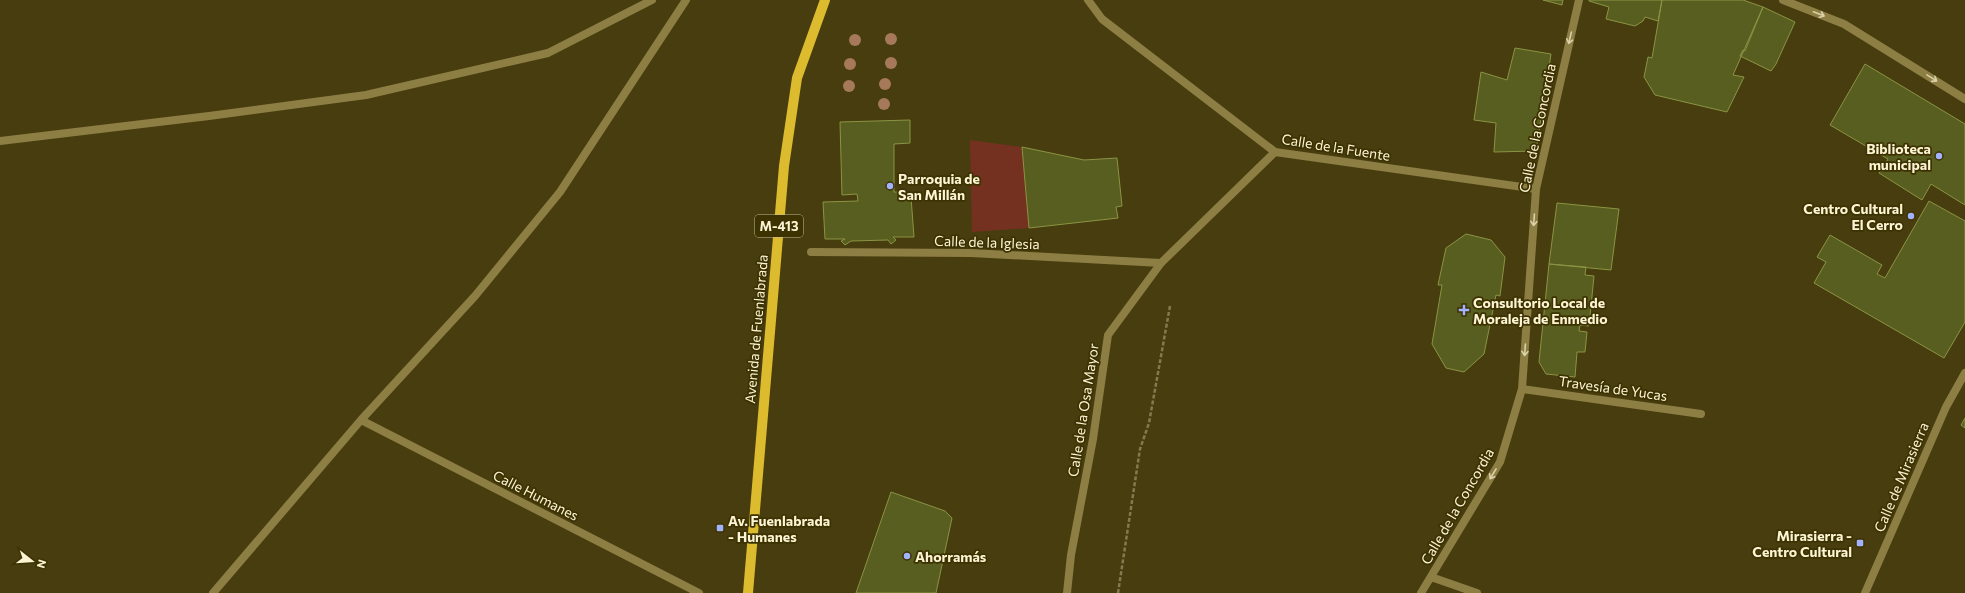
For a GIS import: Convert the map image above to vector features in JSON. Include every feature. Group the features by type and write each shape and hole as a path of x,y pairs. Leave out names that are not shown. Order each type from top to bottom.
{"main road":[{"name":"Avenida de Fuenlabrada","path":"748,593 784,166 797,78 825,0"}],"street":[{"path":"0,141 209,116 366,95 548,52 652,0"},
{"path":"213,593 362,420 475,296 560,192 686,0"},
{"name":"Calle de la Fuente","path":"1088,0 1102,19 1275,152 1536,189"},
{"name":"Calle de la Concordia","path":"1421,593 1500,462 1522,389 1536,189 1579,0"},
{"path":"1783,0 1844,24 1965,99"},
{"name":"Calle de la Osa Mayor","path":"1067,593 1071,555 1092,439 1108,335 1161,263 1275,152"},
{"name":"Calle de la Iglesia","path":"811,252 971,253 1161,263"},
{"name":"Calle de Mirasierra","path":"1865,593 1946,407 1965,373"},
{"name":"Travesía de Yucas","path":"1522,389 1701,414"},
{"name":"Calle Humanes","path":"362,420 699,593"},
{"path":"1431,577 1477,593"}],"path":[{"path":"1118,593 1140,449 1148,423 1170,306"}],"shaded area":[{"path":"970,140 1022,147 1029,228 972,232"}],"building":[{"path":"1543,0 1563,0 1562,5"},
{"path":"1589,0 1662,0 1658,21 1645,17 1643,21 1635,26 1606,19 1609,7"},
{"path":"1662,0 1743,0 1763,7 1733,75 1744,77 1727,112 1655,95 1644,77 1648,57 1652,58"},
{"path":"1763,7 1795,22 1776,64 1771,71 1740,56 1743,50 1745,51"},
{"path":"1515,48 1551,54 1536,151 1494,152 1496,123 1474,120 1481,72 1507,80"},
{"path":"1865,64 1965,124 1965,205 1931,184 1922,200 1879,173 1888,159 1830,125"},
{"path":"910,120 910,143 894,144 894,192 900,192 901,197 911,197 914,237 893,237 896,240 891,244 888,240 851,241 845,245 841,241 845,239 825,239 823,202 858,201 857,194 842,195 840,122"},
{"path":"1022,147 1084,160 1117,158 1122,206 1116,207 1118,218 1029,228"},
{"path":"1929,201 1965,221 1965,322 1944,358 1814,283 1826,262 1817,257 1830,235 1882,265 1877,274 1885,278"},
{"path":"1557,203 1619,209 1611,270 1549,264"},
{"path":"1466,234 1491,240 1505,257 1500,296 1496,295 1484,354 1464,372 1446,368 1432,344 1442,285 1438,285 1446,248"},
{"path":"1549,264 1586,267 1585,275 1594,276 1589,326 1580,325 1579,331 1587,332 1585,352 1577,352 1575,377 1546,374 1539,362"},
{"path":"1965,418 1965,428 1961,425"},
{"name":"Ahorramás","path":"891,492 945,511 952,518 936,593 856,593"}],"place":[{"name":"Biblioteca municipal","path":"1939,156"},
{"name":"Parroquia de San Millán","path":"890,186"},
{"name":"Centro Cultural El Cerro","path":"1911,216"},
{"name":"Consultorio Local de Moraleja de Enmedio","path":"1464,310"},
{"name":"Av. Fuenlabrada - Humanes","path":"720,528"},
{"name":"Mirasierra - Centro Cultural","path":"1860,543"},
{"name":"Ahorramás","path":"907,556"}]}
